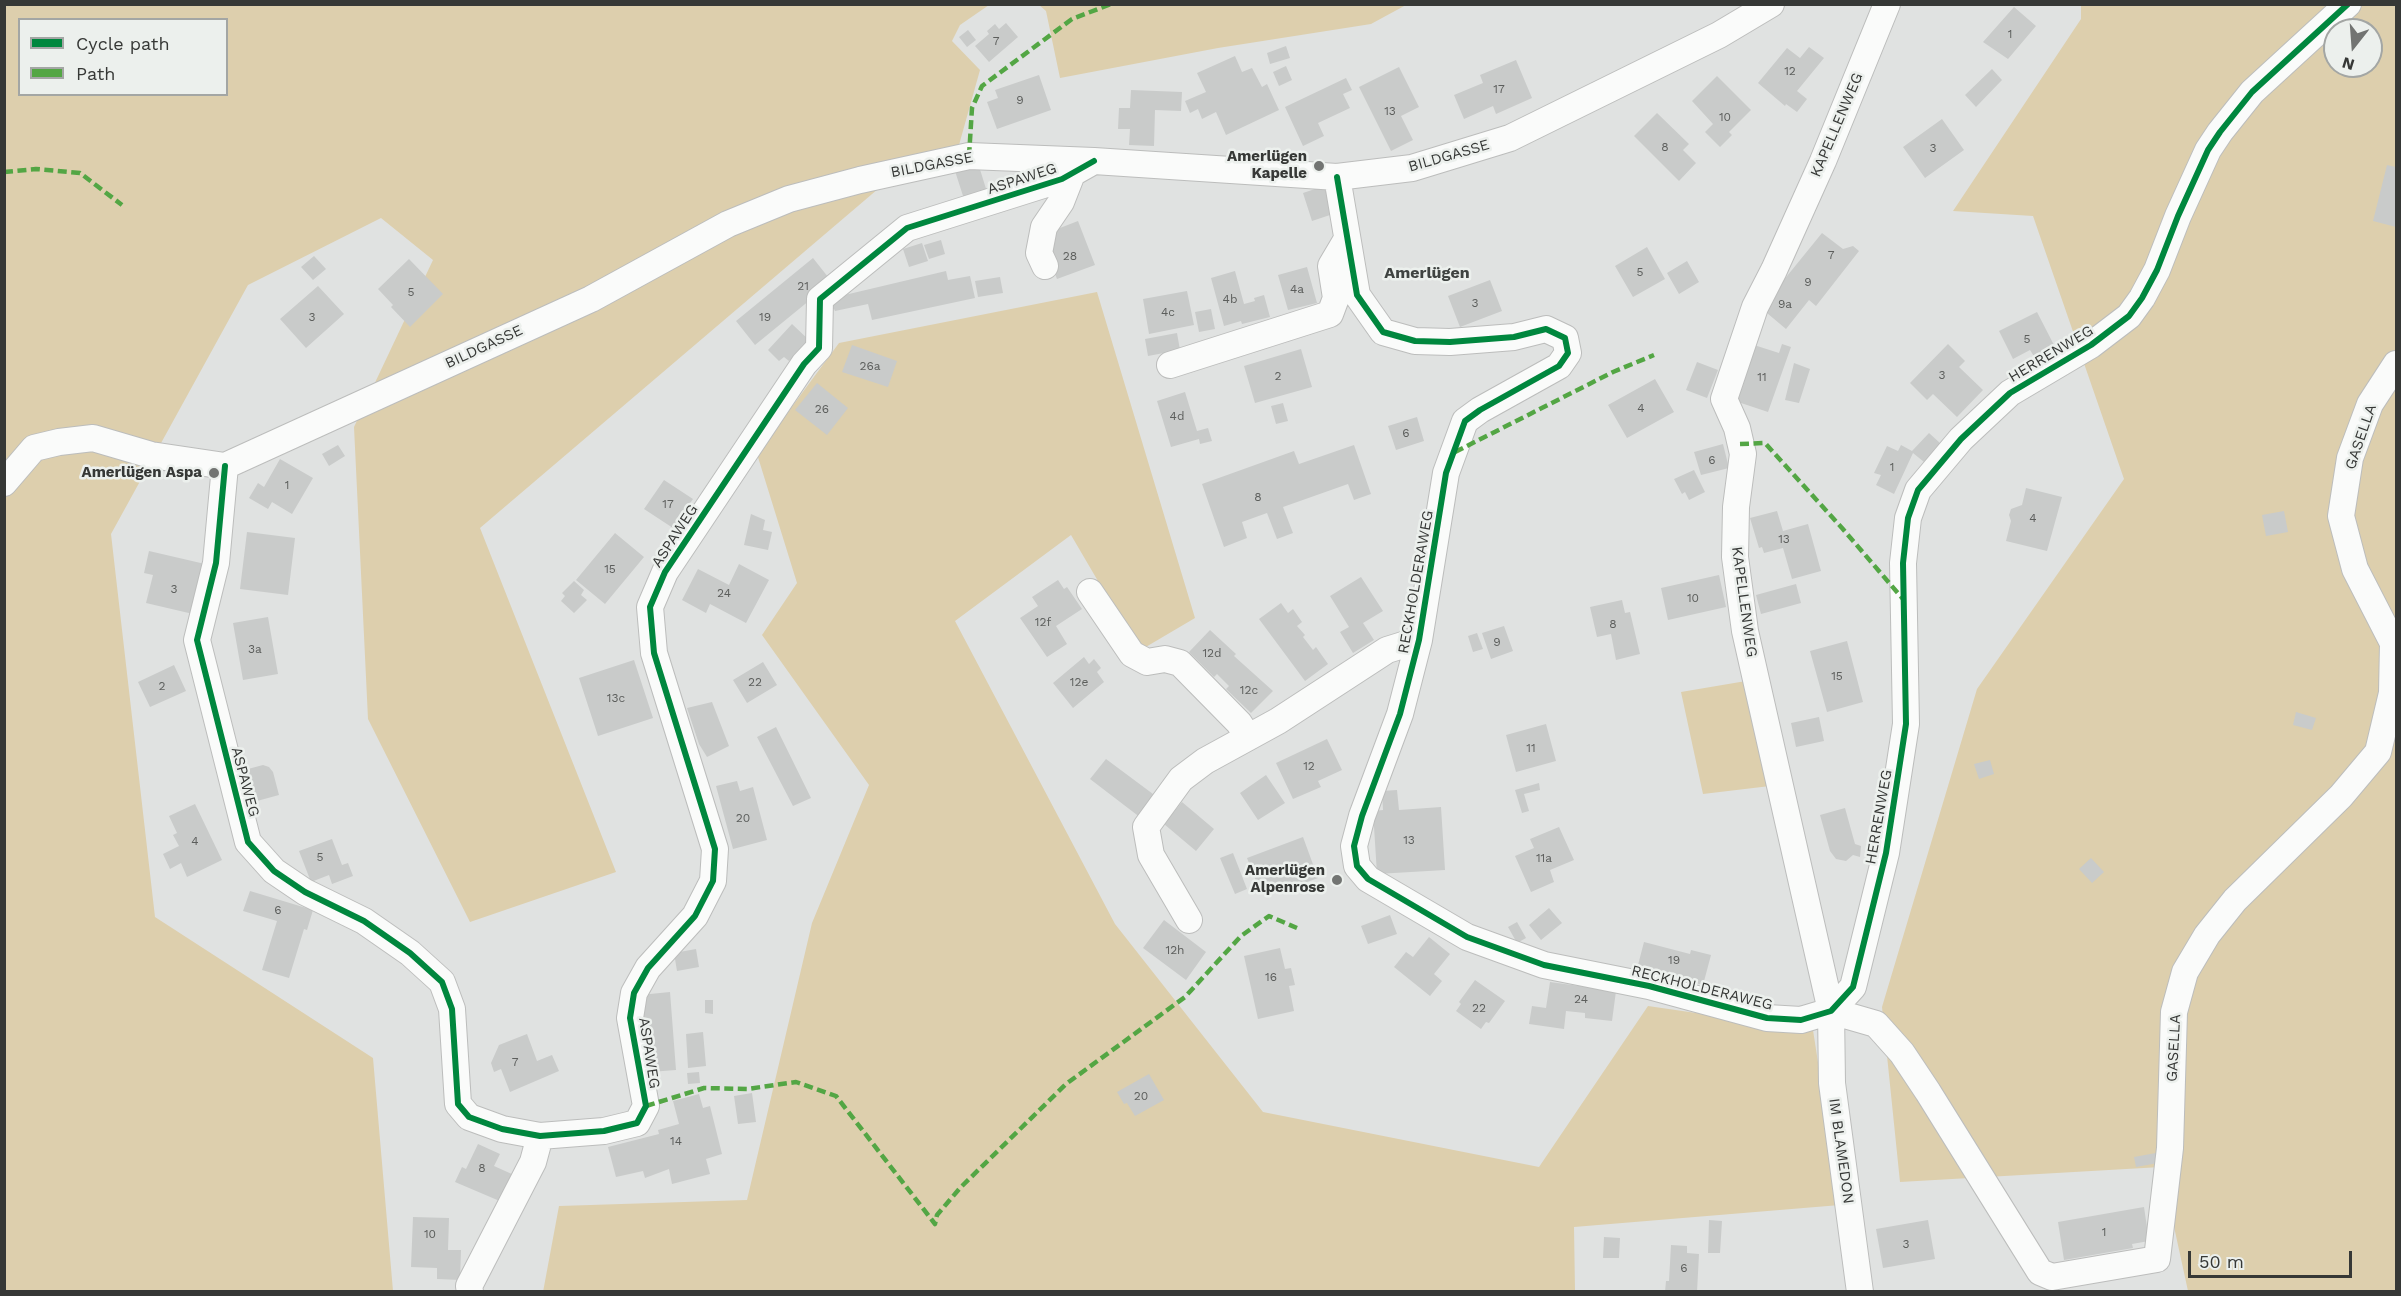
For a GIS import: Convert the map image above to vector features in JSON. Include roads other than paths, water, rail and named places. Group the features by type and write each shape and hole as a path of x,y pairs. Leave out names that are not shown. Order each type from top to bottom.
{"street":[{"name":"BILDGASSE","path":"225,466 591,298 728,224 789,199 860,180 969,156 1094,161 1337,177 1412,168 1510,138 1719,35 1771,4"},
{"name":"KAPELLENWEG","path":"1831,1011 1745,631 1735,557 1736,507 1743,454 1737,428 1724,399 1755,307 1823,161 1887,4"},
{"name":"HERRENWEG","path":"1831,1011 1853,987 1886,853 1897,789 1906,724 1903,563 1908,518 1918,490 1961,439 2010,393 2091,345 2129,316 2157,270 2200,169 2220,132 2252,92 2348,4"},
{"name":"ASPAWEG","path":"225,466 216,563 197,640 248,842 274,871 305,892 364,921 410,954 442,982 452,1009 458,1104 470,1117 502,1130 540,1136 603,1131 637,1123 646,1106 630,1018 634,993 648,968 695,916 713,881 715,849 654,653 650,607 664,572 804,364 819,348 820,299 907,228 1062,180 1094,161"},
{"path":"1045,266 1039,253 1044,227 1061,202 1072,174"},
{"name":"RECKHOLDERAWEG","path":"1337,177 1357,295 1383,332 1415,341 1450,342 1514,337 1546,329 1564,338 1568,353 1559,366 1480,410 1465,421 1446,473 1419,640 1400,714 1362,816 1354,846 1357,866 1368,879 1467,937 1544,965 1648,986 1767,1018 1801,1020 1831,1011"},
{"path":"1170,365 1330,314 1336,298 1331,266 1347,239"},
{"name":"GASELLA","path":"1831,1011 1876,1024 1902,1053 2040,1272 2052,1277 2157,1258 2170,1149 2174,1012 2186,972 2207,935 2235,900 2341,796 2378,752 2392,693 2393,644 2355,569 2341,516 2350,458 2354,447 2370,404 2397,364"},
{"path":"4,483 34,448 93,438 151,455 225,466"},
{"path":"1090,591 1132,654 1147,662 1165,659 1180,663 1239,723 1248,737"},
{"name":"RECKHOLDERAWEG","path":"1190,920 1151,855 1146,827 1181,779 1205,761 1278,721 1387,650 1419,640"},
{"name":"IM BLAMEDON","path":"1831,1011 1832,1083 1860,1292"},
{"path":"470,1292 469,1286 533,1162 540,1136"}],"place":[{"name":"Amerlügen Kapelle","path":"1319,166"},
{"name":"Amerlügen Aspa","path":"214,473"},
{"name":"Amerlügen Alpenrose","path":"1337,880"}],"district":[{"name":"Amerlügen","path":"1427,273"}]}
